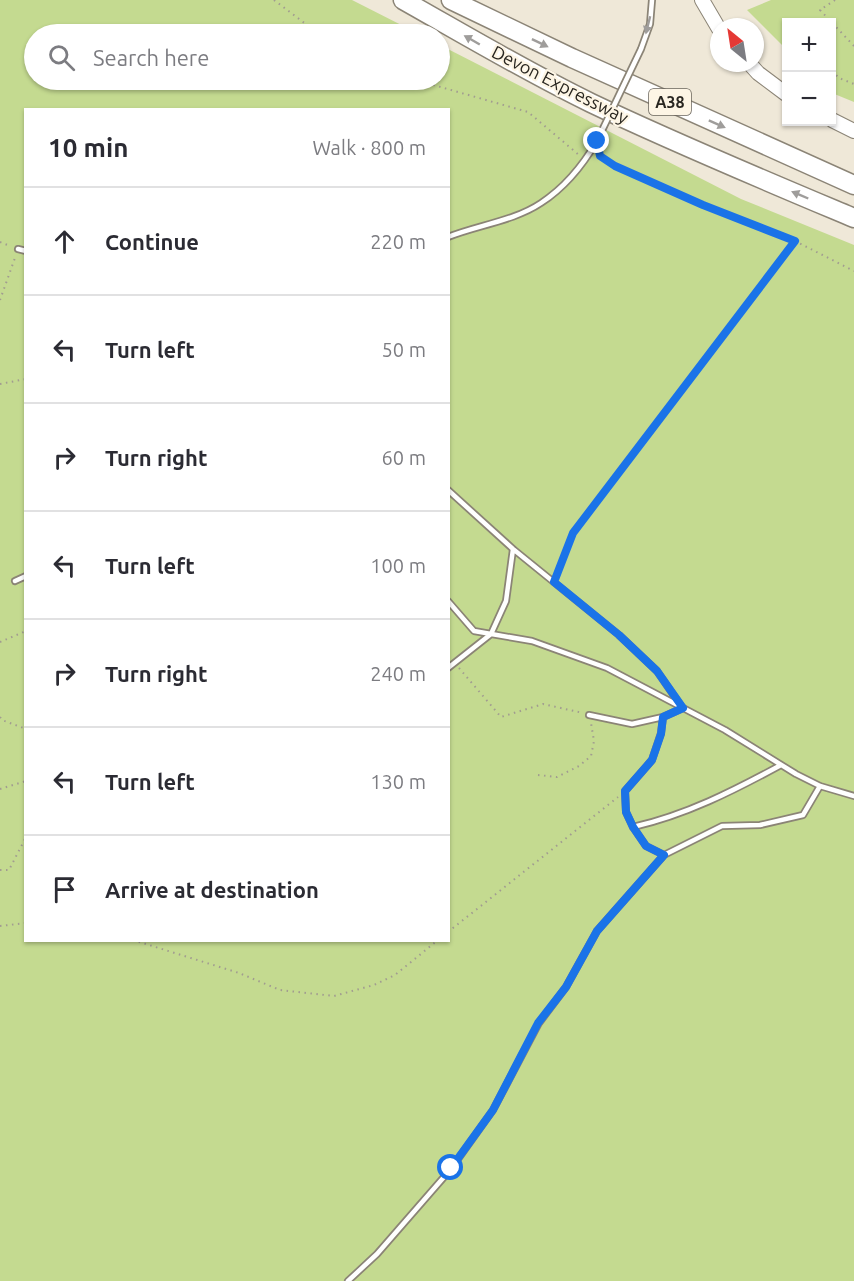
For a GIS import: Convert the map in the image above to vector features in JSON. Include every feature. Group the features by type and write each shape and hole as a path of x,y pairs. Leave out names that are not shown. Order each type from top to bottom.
{"highway":[{"name":"Devon Expressway","path":"403,0 445,24"},
{"name":"Devon Expressway","path":"451,0 697,115 854,184"},
{"name":"A38","path":"460,0 487,17"},
{"name":"Devon Expressway","path":"450,27 590,102 723,163 854,218"}],"street":[{"path":"702,0 713,18"},
{"path":"757,72 782,91"},
{"path":"836,122 854,130"}],"lane":[{"path":"450,236 540,204 572,176 585,161 641,49 650,24 652,0"},
{"path":"18,249 24,250"},
{"path":"450,492 513,549 619,635 657,671 683,708"},
{"path":"450,667 491,634 506,601 513,549"},
{"path":"15,581 24,577"},
{"path":"450,603 474,631 532,641 607,668 726,730 819,786 854,796"},
{"path":"589,715 632,724 663,717 683,708"},
{"path":"663,717 661,734 652,760 625,791 626,812 633,827 646,846 664,855"},
{"path":"633,827 666,819 708,802 781,765"},
{"path":"348,1281 377,1254 458,1160 493,1110 538,1023 566,987 597,931 664,855 722,826 760,825 803,815 819,786"}],"path":[{"path":"274,0 306,24"},
{"path":"835,0 820,10 854,46"},
{"path":"832,72 838,78 854,84"},
{"path":"450,90 528,112 585,161"},
{"path":"597,141 600,156 615,166 703,205 795,241 854,271"},
{"path":"554,582 573,533 795,241"},
{"path":"0,242 18,249 0,300"},
{"path":"0,384 24,379"},
{"path":"0,642 24,632"},
{"path":"455,663 501,717 543,704 564,707 589,715 594,741 591,756 579,766 557,777 538,775"},
{"path":"1,719 24,728"},
{"path":"0,789 24,782"},
{"path":"450,930 625,791"},
{"path":"0,870 9,870 24,841"},
{"path":"0,926 24,923"},
{"path":"139,942 239,973 280,990 334,996 374,985 395,975 436,942"}],"green space":[{"path":"0,0 352,0 399,24 24,24 24,90 450,90 450,50 741,199 854,245 854,1281 0,1281"},
{"path":"771,0 854,0 854,102 836,95 836,18 782,18 782,45 764,27 764,18 755,18 747,10"}],"route":[{"path":"451,1168 493,1110 538,1023 566,987 597,931 664,855 646,846 633,827 626,812 625,791 652,760 661,734 663,717 683,708 657,671 619,635 554,582 573,533 795,241 703,205 615,166 600,156 597,141"}]}
